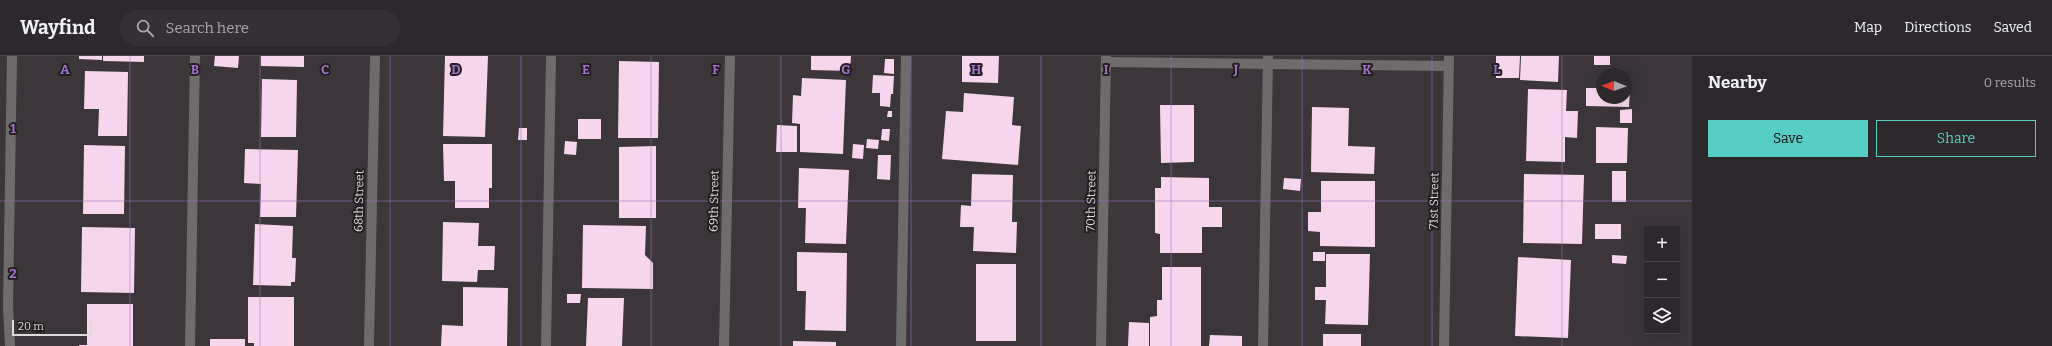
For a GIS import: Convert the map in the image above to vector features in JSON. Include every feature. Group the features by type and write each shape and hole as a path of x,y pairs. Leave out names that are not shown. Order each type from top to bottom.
{"street":[{"path":"10,346 8,306 12,56"},
{"path":"190,346 196,56"},
{"name":"68th Street","path":"369,346 375,56"},
{"path":"546,346 551,56"},
{"name":"69th Street","path":"724,346 730,56"},
{"path":"901,346 906,56"},
{"path":"1106,59 1449,61"},
{"name":"70th Street","path":"1101,346 1106,59"},
{"path":"1263,346 1268,60"},
{"name":"71st Street","path":"1444,346 1449,61"}],"building":[{"path":"79,56 102,56 102,60 79,59"},
{"path":"103,56 144,56 144,62 103,61"},
{"path":"215,56 239,56 238,68 214,66"},
{"path":"261,56 304,56 304,67 261,66"},
{"path":"445,56 488,56 485,137 443,136"},
{"path":"811,56 851,56 850,71 811,70"},
{"path":"962,56 999,56 998,83 962,82"},
{"path":"1496,56 1520,56 1519,78 1496,78"},
{"path":"1521,56 1559,56 1558,82 1520,80"},
{"path":"1594,56 1610,56 1610,65 1594,65"},
{"path":"885,59 894,59 894,74 884,73"},
{"path":"619,61 659,62 658,138 618,138"},
{"path":"85,71 128,72 127,136 98,136 99,109 84,109"},
{"path":"873,75 894,76 893,94 891,94 890,107 880,106 880,93 872,93"},
{"path":"802,78 846,80 843,154 800,152 800,124 792,123 793,95 801,96"},
{"path":"262,79 297,80 296,137 261,137"},
{"path":"1586,88 1596,88 1596,104 1629,104 1629,107 1586,106"},
{"path":"1528,89 1567,90 1566,111 1578,111 1577,138 1565,137 1565,162 1526,161"},
{"path":"964,93 1014,97 1012,125 1021,126 1018,165 942,159 946,111 963,112"},
{"path":"1160,105 1194,105 1194,162 1161,163"},
{"path":"1312,107 1349,108 1348,146 1375,147 1374,174 1311,172"},
{"path":"1632,109 1632,123 1620,123 1620,110"},
{"path":"888,111 892,111 892,117 887,117"},
{"path":"578,119 601,119 601,139 578,139"},
{"path":"777,125 797,126 797,152 776,152"},
{"path":"1596,127 1628,128 1627,163 1596,163"},
{"path":"519,128 527,128 527,140 518,140"},
{"path":"882,129 890,129 889,141 881,140"},
{"path":"867,139 879,140 878,149 866,148"},
{"path":"565,141 577,142 576,155 564,154"},
{"path":"443,144 492,144 492,188 489,188 489,208 455,208 455,181 444,181"},
{"path":"853,144 864,145 863,159 852,158"},
{"path":"84,145 125,146 124,214 83,214"},
{"path":"656,146 656,218 619,218 619,147"},
{"path":"245,149 298,150 296,217 260,217 261,184 244,183"},
{"path":"878,155 891,155 890,180 877,179"},
{"path":"799,168 849,170 846,244 805,243 806,208 798,208"},
{"path":"1612,171 1626,171 1626,202 1612,202"},
{"path":"972,174 1013,175 1012,222 1017,222 1016,253 973,251 974,227 960,227 961,205 971,206"},
{"path":"1524,174 1584,175 1582,244 1523,243"},
{"path":"1161,177 1209,178 1209,207 1222,207 1222,227 1202,227 1202,253 1160,253 1160,234 1155,233 1155,188 1161,188"},
{"path":"1284,178 1301,179 1300,191 1283,189"},
{"path":"1321,181 1375,181 1375,247 1320,246 1320,232 1308,231 1308,212 1321,212"},
{"path":"443,222 479,223 478,246 495,246 494,270 478,270 477,282 442,281"},
{"path":"255,224 293,226 292,258 296,258 295,282 291,282 291,286 253,285"},
{"path":"1595,224 1621,224 1621,239 1595,239"},
{"path":"583,225 646,226 645,255 653,263 653,289 582,288"},
{"path":"82,227 135,228 134,293 81,292"},
{"path":"797,252 847,253 846,331 805,330 806,291 797,291"},
{"path":"1313,252 1325,252 1325,261 1313,261"},
{"path":"1326,254 1370,254 1368,325 1325,324 1326,300 1315,300 1315,287 1326,287"},
{"path":"1612,255 1627,256 1626,264 1612,263"},
{"path":"1518,257 1571,260 1568,338 1515,336"},
{"path":"976,264 1016,264 1016,341 976,341"},
{"path":"1162,267 1201,267 1201,346 1150,346 1150,317 1157,316 1157,300 1162,300"},
{"path":"463,287 508,288 507,346 441,346 442,325 463,326"},
{"path":"567,294 581,294 580,303 567,303"},
{"path":"248,297 294,297 294,346 254,346 254,343 248,343"},
{"path":"588,298 624,298 622,346 586,346"},
{"path":"87,304 133,304 133,346 79,346 87,345"},
{"path":"1129,322 1149,323 1149,346 1128,346"},
{"path":"1323,334 1361,334 1361,346 1323,346"},
{"path":"1210,335 1242,336 1242,346 1209,346"},
{"path":"210,339 245,339 245,346 210,346"},
{"path":"793,341 836,342 836,346 793,346"}]}
